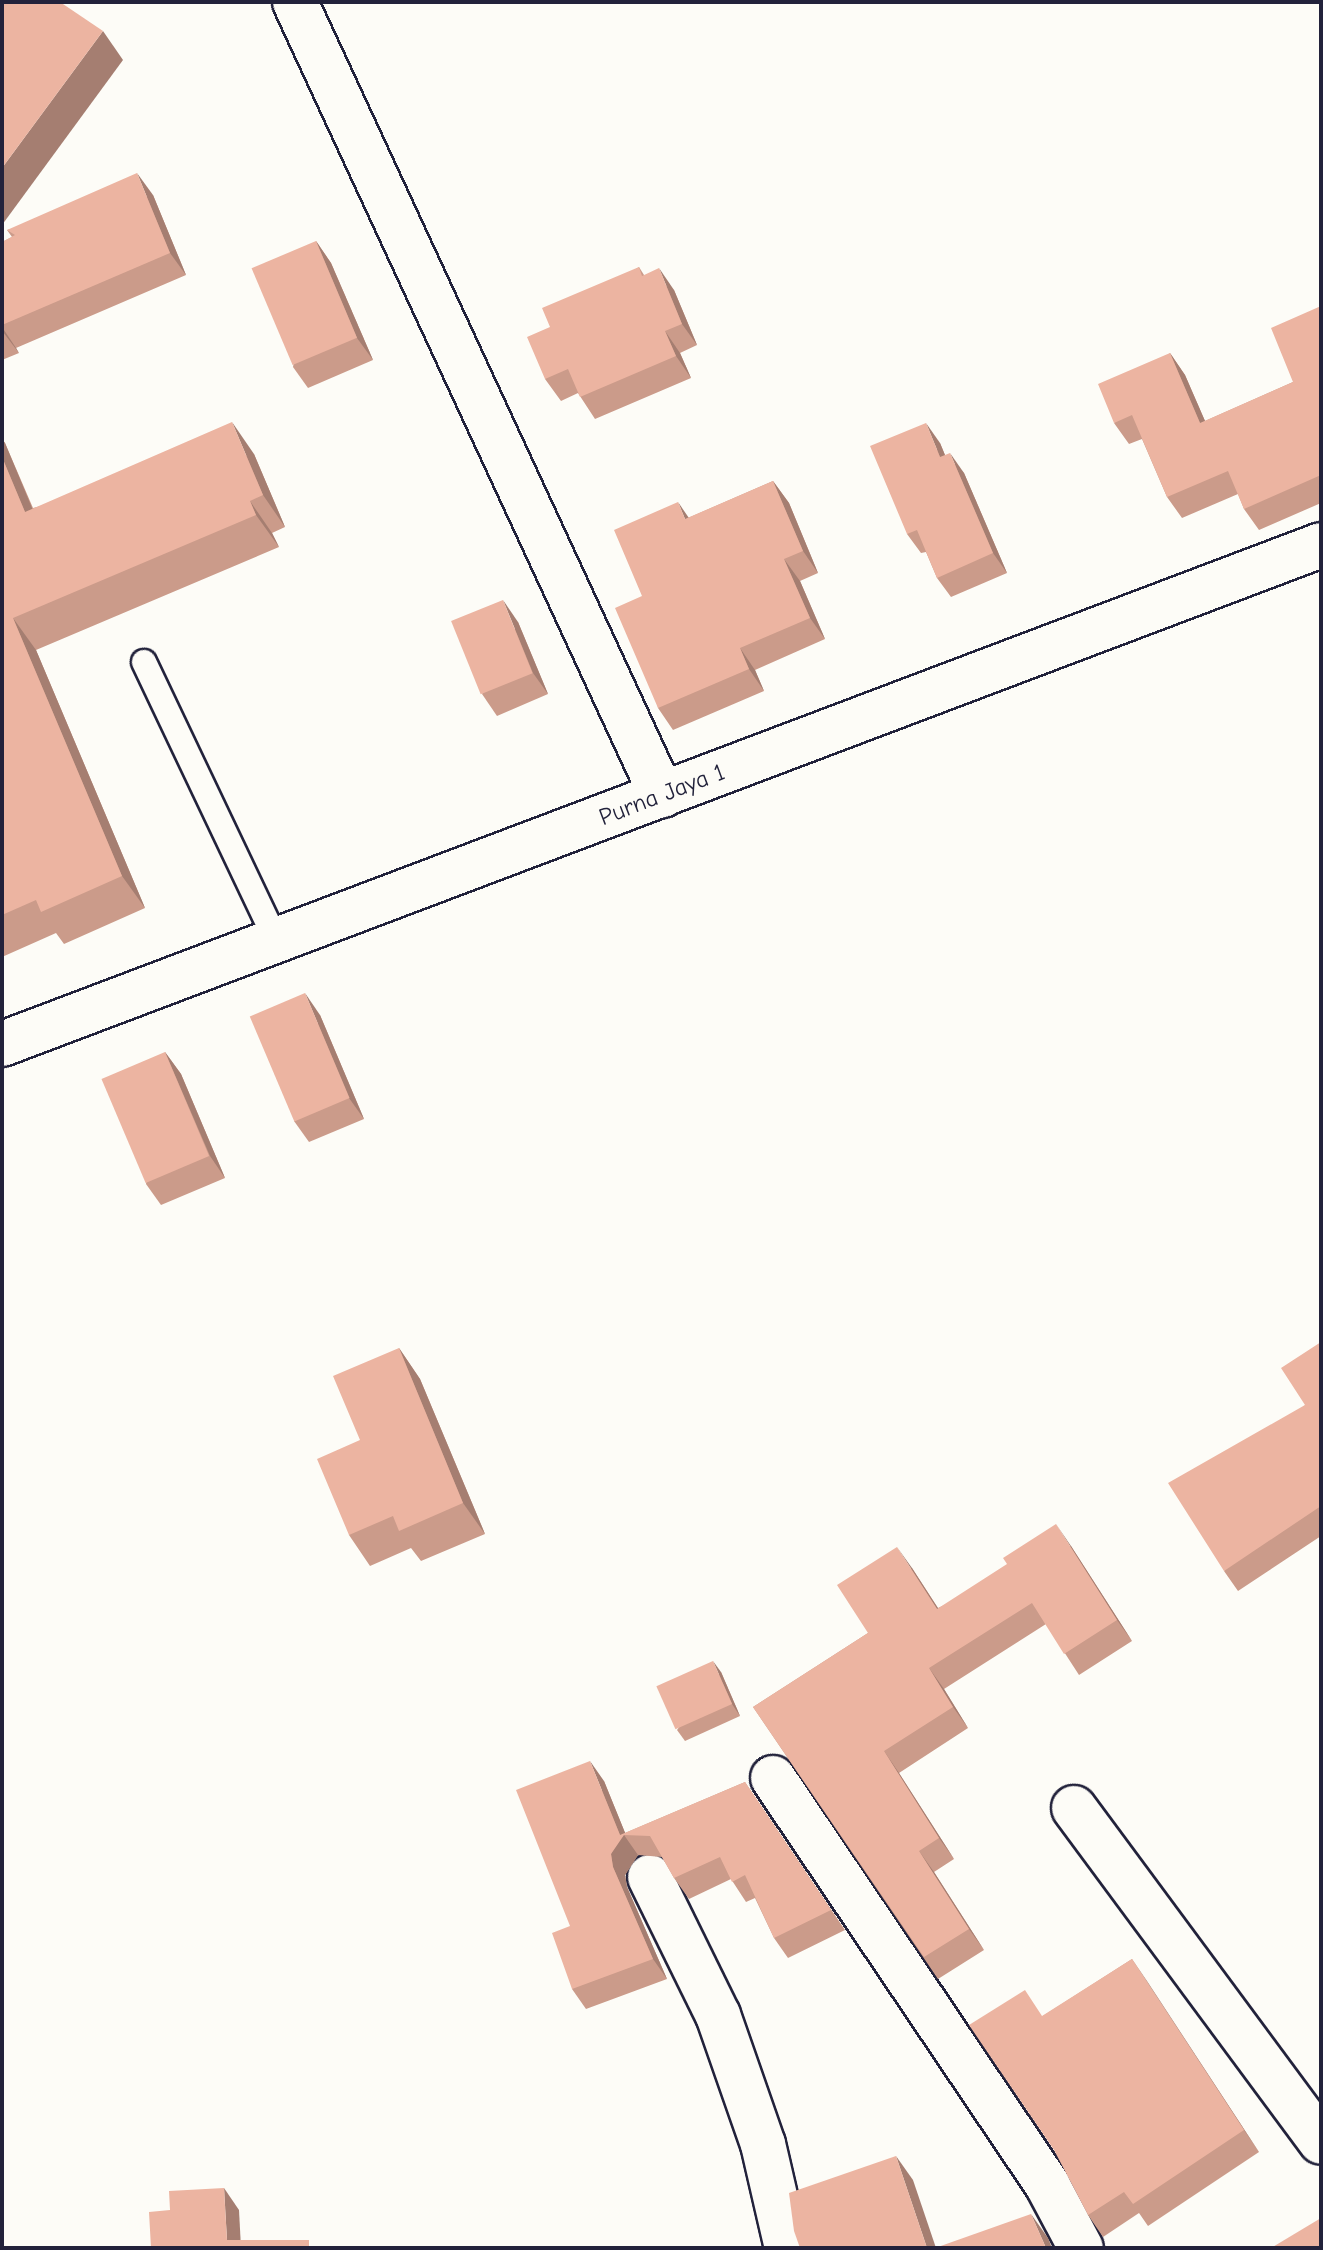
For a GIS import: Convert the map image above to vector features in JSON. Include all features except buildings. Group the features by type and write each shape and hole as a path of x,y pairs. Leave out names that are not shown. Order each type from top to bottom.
{"street":[{"path":"295,2 662,795"},
{"name":"Purna Jaya 1","path":"2,1044 1321,545"},
{"path":"773,1778 1048,2186 1081,2248"},
{"path":"1074,1808 1321,2142"},
{"path":"650,1877 718,2015 763,2144 787,2248"}],"lane":[{"path":"144,662 277,942"}]}
